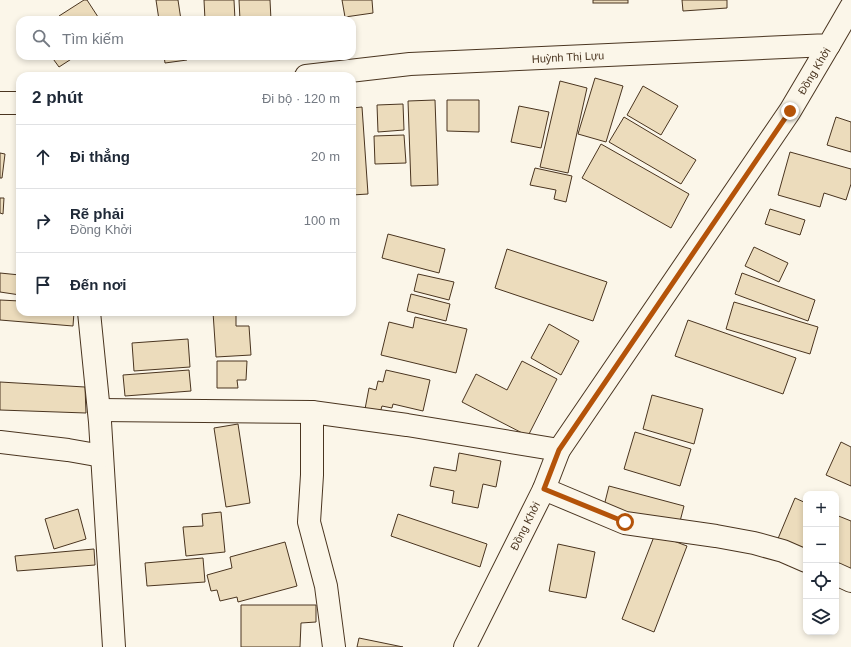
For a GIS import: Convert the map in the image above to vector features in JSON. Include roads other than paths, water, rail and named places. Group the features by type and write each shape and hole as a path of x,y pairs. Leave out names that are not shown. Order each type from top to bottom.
{"street":[{"name":"Đồng Khởi","path":"465,647 544,489 559,450 790,111 851,7"},
{"name":"Huỳnh Thị Lựu","path":"341,72 410,64 829,45"},
{"path":"0,103 16,103"},
{"path":"89,316 99,410 114,647"},
{"path":"99,410 312,412 407,425 559,450"},
{"path":"312,412 312,476 309,522 326,586 334,647"},
{"path":"0,442 68,450 102,456"},
{"path":"544,489 625,522 754,543 783,551 803,560"},
{"path":"839,575 851,581"}]}
